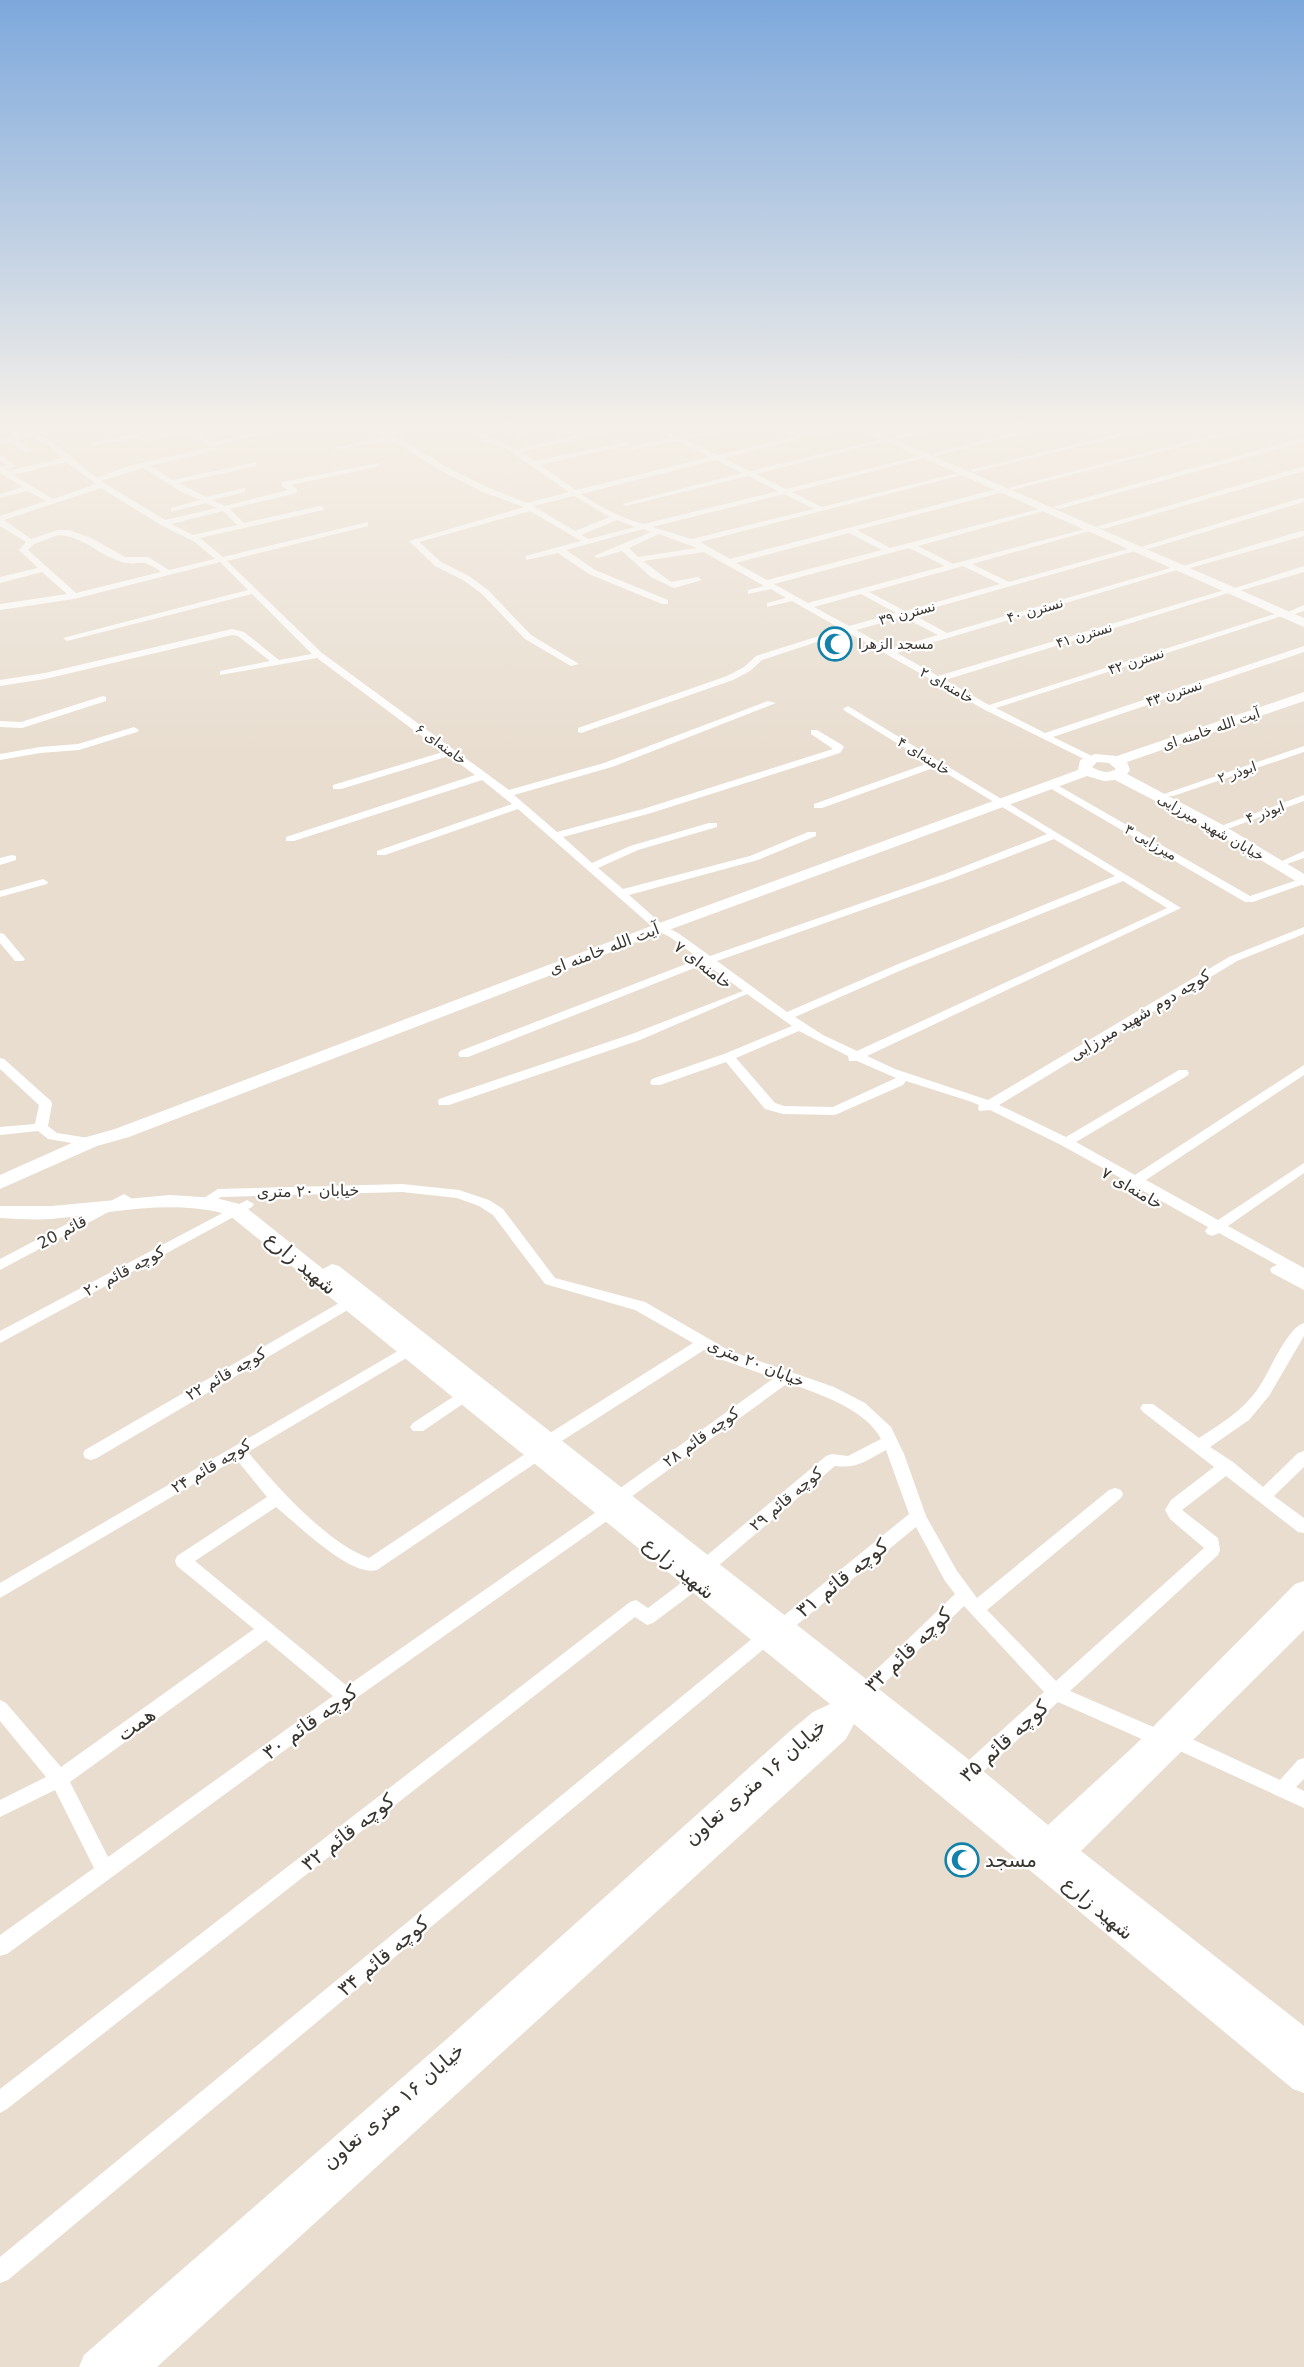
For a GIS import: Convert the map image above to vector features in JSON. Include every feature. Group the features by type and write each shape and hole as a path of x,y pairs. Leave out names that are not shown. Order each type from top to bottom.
{"street":[{"path":"22,536 31,542"},
{"path":"45,536 31,542 23,550 74,596"},
{"path":"83,536 123,560 145,559 170,573"},
{"path":"0,607 74,596 317,536"},
{"path":"428,536 413,541 438,564 466,578 485,592 528,637 574,664"},
{"path":"579,536 589,543"},
{"path":"529,558 611,536"},
{"path":"598,556 647,536"},
{"name":"خامنه‌ای ۲","path":"675,536 705,549 988,708 1045,736 1089,765"},
{"path":"691,542 713,536"},
{"path":"728,562 825,536"},
{"path":"862,536 890,551"},
{"path":"751,592 910,545 949,536"},
{"path":"807,606 1065,536"},
{"path":"1115,536 1304,617"},
{"name":"نسترن ۳۹","path":"581,730 730,678 747,669 759,658 849,629 1181,536"},
{"name":"نسترن ۴۰","path":"890,652 1289,536"},
{"name":"خامنه‌ای ۶","path":"193,537 223,561 319,655 507,794 660,928"},
{"path":"910,545 952,567"},
{"path":"623,548 635,560 672,585 698,580"},
{"path":"635,560 705,549"},
{"path":"560,550 592,572 665,602"},
{"path":"965,564 1008,585"},
{"path":"0,580 43,569"},
{"name":"نسترن ۴۱","path":"937,679 1304,569"},
{"path":"68,638 253,591"},
{"path":"861,591 946,636"},
{"path":"770,605 793,598"},
{"path":"1293,611 1304,623"},
{"name":"نسترن ۴۲","path":"988,708 1293,611"},
{"path":"0,682 45,676 231,632 240,634 276,662"},
{"name":"نسترن ۴۳","path":"1045,736 1304,649"},
{"path":"223,673 319,655"},
{"name":"آیت الله خامنه ای","path":"1119,769 1304,696"},
{"path":"0,724 22,725 103,699"},
{"path":"507,794 608,765 771,703"},
{"name":"خامنه‌ای ۴","path":"848,709 1175,908 852,1058"},
{"path":"0,757 40,750 80,747 134,730"},
{"path":"556,836 647,811 837,751 839,747 814,732"},
{"name":"ابوذر ۲","path":"1169,794 1304,749"},
{"path":"337,787 452,752"},
{"path":"818,807 937,763"},
{"path":"1089,765 1102,776 1119,769"},
{"name":"آیت الله خامنه ای","path":"0,1183 90,1142 122,1133 660,928 1052,785 1089,765"},
{"name":"خیابان شهید میرزایی","path":"1119,769 1169,794 1287,861 1304,878"},
{"name":"خیابان شهید میرزایی","path":"1119,769 1304,878"},
{"path":"290,840 484,776"},
{"name":"میرزایی ۳","path":"1052,785 1249,900 1304,878"},
{"name":"ابوذر ۴","path":"1226,826 1304,798"},
{"path":"381,853 520,805"},
{"path":"592,867 634,848 713,825"},
{"path":"622,893 754,858 812,834"},
{"path":"464,1054 703,961 949,876 1055,835"},
{"path":"1287,861 1304,854"},
{"path":"0,862 12,858"},
{"path":"786,1017 900,967 1123,877"},
{"path":"0,894 43,882"},
{"name":"خامنه‌ای ۷","path":"660,928 666,937 852,1058"},
{"name":"کوچه دوم شهید میرزایی","path":"984,1107 1233,959 1302,934"},
{"path":"0,936 19,959"},
{"name":"خامنه‌ای ۷","path":"703,961 741,994 794,1029 901,1079 984,1107 1066,1142 1132,1183 1303,1281"},
{"path":"444,1102 636,1037 741,994"},
{"path":"656,1082 728,1057 794,1029"},
{"path":"728,1057 770,1106 783,1110 835,1111 901,1079"},
{"path":"0,1062 46,1104 41,1127"},
{"path":"1132,1183 1304,1069"},
{"path":"1066,1142 1184,1073"},
{"name":"خامنه‌ای ۷","path":"984,1107 1132,1183"},
{"path":"0,1131 41,1127 53,1136 90,1142"},
{"name":"آیت الله خامنه ای","path":"0,1195 102,1147 122,1133"},
{"path":"1215,1230 1304,1167"},
{"name":"خیابان ۲۰ متری","path":"210,1198 402,1188 459,1194 484,1203 498,1212 550,1281 640,1306 726,1354 829,1391 860,1407 885,1431 918,1516 951,1576 976,1610 1056,1693 1304,1800"},
{"name":"شهید زارع","path":"0,1204 151,1203 210,1198 217,1203 242,1207 960,1781 1048,1854 1304,2078"},
{"name":"شهید زارع","path":"0,1212 49,1212 117,1202"},
{"name":"قائم 20","path":"0,1265 117,1202"},
{"name":"کوچه قائم ۲۰","path":"0,1338 242,1207"},
{"name":"کوچه قائم ۲۲","path":"91,1454 356,1299"},
{"path":"1199,1446 1244,1416 1264,1392 1299,1332 1304,1328"},
{"path":"237,1450 277,1498 340,1551 351,1558 371,1564 542,1448 704,1343"},
{"name":"کوچه قائم ۲۴","path":"0,1591 415,1346"},
{"name":"کوچه قائم ۲۸","path":"613,1505 785,1377"},
{"path":"418,1427 472,1391"},
{"path":"1148,1408 1304,1527"},
{"name":"کوچه قائم ۲۹","path":"700,1575 832,1460 850,1462 890,1441"},
{"path":"1264,1496 1304,1457"},
{"name":"کوچه قائم ۳۵","path":"960,1781 1212,1550 1212,1543 1176,1515 1173,1510 1177,1504 1227,1466"},
{"path":"976,1610 1115,1494"},
{"path":"277,1498 183,1561 346,1696"},
{"name":"کوچه قائم ۳۰","path":"0,1947 613,1505"},
{"name":"۳۱ کوچه قائم","path":"773,1633 918,1516"},
{"name":"کوچه قائم ۳۲","path":"0,2102 636,1607 648,1618 700,1575"},
{"path":"1167,1739 1304,1591"},
{"name":"کوچه قائم ۳۳","path":"857,1699 966,1594"},
{"path":"1048,1854 1167,1739 1304,1614"},
{"name":"همت","path":"0,1809 59,1779 266,1630"},
{"name":"کوچه قائم ۳۴","path":"0,2272 773,1633"},
{"name":"خیابان ۱۶ متری تعاون","path":"96,2367 460,2047 799,1739 822,1720 857,1699"},
{"name":"خیابان ۱۶ متری تعاون","path":"132,2367 837,1731 857,1699"},
{"path":"0,1708 59,1779 105,1870"},
{"path":"1282,1790 1304,1766"},
{"name":"شهید زارع","path":"1048,1854 1304,2045"}],"place":[{"name":"مسجد الزهرا","path":"835,644"},
{"name":"مسجد","path":"962,1860"}]}
